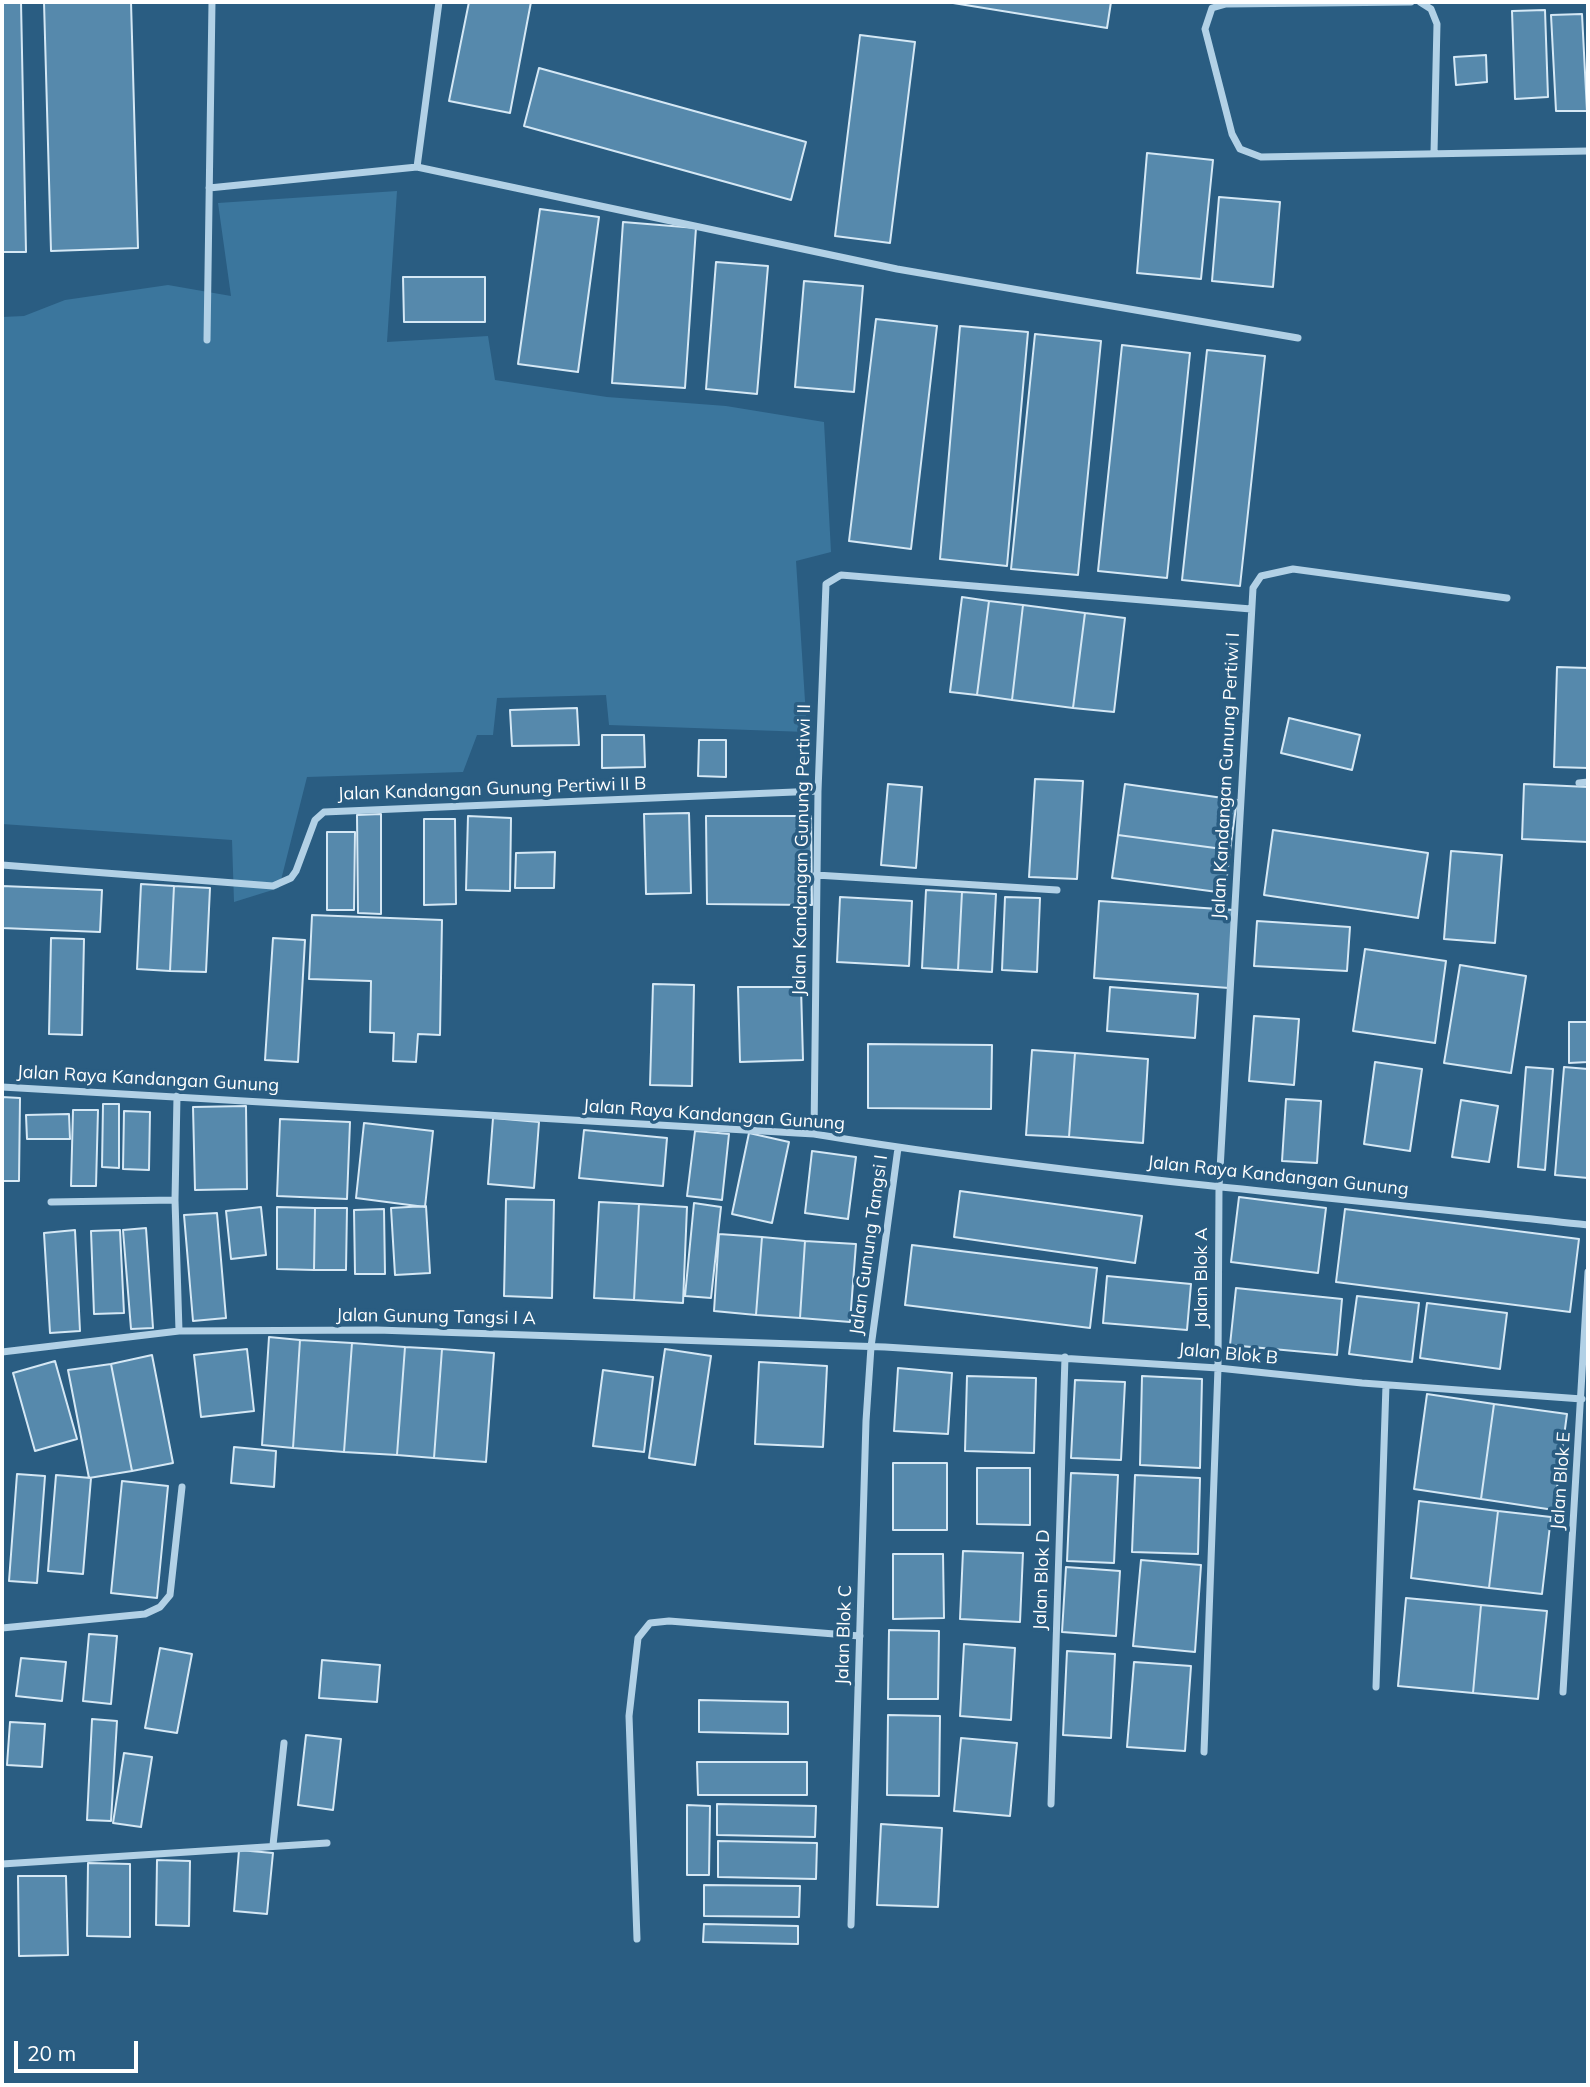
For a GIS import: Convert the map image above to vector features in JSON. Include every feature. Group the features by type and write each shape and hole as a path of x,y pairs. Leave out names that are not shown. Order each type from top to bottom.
{"street":[{"path":"207,340 212,2"},
{"path":"417,167 439,2"},
{"path":"1412,2 1226,4 1212,8 1205,29 1232,134 1240,149 1246,154 1261,157 1588,151"},
{"path":"1420,2 1430,9 1437,24 1434,153"},
{"path":"209,188 417,167 897,269 1298,338"},
{"path":"1251,609 1253,588 1261,576 1293,569 1507,598"},
{"name":"Jalan Kandangan Gunung Pertiwi I","path":"841,575 1251,609 1219,1187"},
{"name":"Jalan Kandangan Gunung Pertiwi II","path":"814,1134 816,875 826,584 841,575"},
{"path":"1579,783 1588,782"},
{"name":"Jalan Kandangan Gunung Pertiwi II B","path":"2,866 273,886 291,878 296,871 315,820 324,812 818,791"},
{"path":"816,875 1057,890"},
{"name":"Jalan Raya Kandangan Gunung","path":"2,1087 814,1134 898,1148 1219,1187 1588,1225"},
{"path":"177,1096 175,1200 179,1331"},
{"name":"Jalan Gunung Tangsi I","path":"871,1347 898,1148"},
{"name":"Jalan Blok A","path":"1218,1368 1219,1187"},
{"path":"51,1202 175,1200"},
{"name":"Jalan Blok E","path":"1563,1692 1588,1272"},
{"name":"Jalan Gunung Tangsi I A","path":"2,1352 179,1331 377,1330 871,1347"},
{"name":"Jalan Blok B","path":"871,1347 1218,1368 1386,1385 1582,1399"},
{"name":"Jalan Blok C","path":"851,1925 871,1347"},
{"name":"Jalan Blok D","path":"1051,1804 1065,1357"},
{"path":"1203,1752 1218,1368"},
{"path":"1376,1687 1386,1385"},
{"path":"2,1628 145,1614 160,1607 170,1595 182,1487"},
{"path":"637,1939 628,1716 638,1638 650,1623 669,1621 860,1636"},
{"path":"273,1845 284,1743"},
{"path":"2,1864 327,1843"}],"shaded area":[{"path":"397,191 387,342 488,336 495,380 607,397 726,406 824,422 831,552 796,561 807,732 609,725 606,695 497,698 493,735 477,735 463,772 307,777 279,888 234,902 232,840 2,824 2,317 24,316 65,300 168,285 231,296 218,203"}],"building":[{"path":"2,2 21,2 26,252 2,252"},
{"path":"44,2 131,2 138,248 51,251"},
{"path":"469,2 531,2 510,113 449,101"},
{"path":"947,2 1111,2 1107,28"},
{"path":"1545,10 1548,97 1515,99 1512,11"},
{"path":"1582,14 1587,111 1556,111 1551,15"},
{"path":"860,35 915,42 890,243 835,236"},
{"path":"1486,55 1487,82 1456,85 1454,57"},
{"path":"539,68 806,142 791,200 524,126"},
{"path":"1147,153 1213,160 1201,279 1137,273"},
{"path":"1219,197 1280,202 1273,287 1212,281"},
{"path":"540,209 599,217 578,372 518,364"},
{"path":"623,222 696,228 685,388 612,383"},
{"path":"716,262 768,266 757,394 706,389"},
{"path":"403,277 485,277 485,322 404,322"},
{"path":"804,281 863,286 854,392 795,387"},
{"path":"876,319 937,326 911,549 849,541"},
{"path":"960,326 1028,332 1007,566 940,559"},
{"path":"1035,334 1101,341 1078,575 1011,569"},
{"path":"1122,345 1190,353 1167,578 1098,571"},
{"path":"1207,350 1265,356 1240,586 1182,580"},
{"path":"962,597 989,601 977,695 950,692"},
{"path":"989,601 1023,605 1012,700 977,695"},
{"path":"1023,605 1085,613 1073,708 1012,700"},
{"path":"1085,613 1125,618 1114,712 1073,708"},
{"path":"1557,667 1588,668 1588,768 1554,767"},
{"path":"577,708 579,745 512,746 510,710"},
{"path":"1289,718 1360,735 1352,770 1281,753"},
{"path":"602,735 644,735 645,767 602,768"},
{"path":"699,740 726,740 726,777 698,776"},
{"path":"1035,779 1083,781 1077,879 1029,877"},
{"path":"888,784 922,787 916,868 881,865"},
{"path":"1125,784 1237,800 1230,850 1118,835"},
{"path":"1524,784 1588,787 1588,842 1522,839"},
{"path":"689,813 691,893 646,894 644,814"},
{"path":"381,814 381,914 358,913 357,815"},
{"path":"468,816 511,818 510,891 466,890"},
{"path":"706,816 811,816 812,905 707,904"},
{"path":"424,819 455,819 456,904 424,905"},
{"path":"1273,830 1428,853 1418,918 1264,895"},
{"path":"327,832 355,832 354,910 327,910"},
{"path":"1118,835 1230,850 1225,893 1112,878"},
{"path":"1451,851 1502,855 1495,943 1444,939"},
{"path":"555,852 554,888 515,888 516,853"},
{"path":"141,884 174,886 170,971 137,969"},
{"path":"2,886 102,890 100,932 2,928"},
{"path":"174,886 210,888 206,972 170,971"},
{"path":"926,890 962,892 958,970 922,968"},
{"path":"962,892 996,894 992,972 958,970"},
{"path":"840,897 912,901 909,966 837,962"},
{"path":"1005,897 1040,898 1037,972 1002,970"},
{"path":"1099,901 1234,910 1229,988 1094,978"},
{"path":"312,915 442,920 440,1035 418,1034 416,1062 393,1061 394,1033 370,1032 371,981 309,979"},
{"path":"1257,921 1350,927 1347,971 1254,966"},
{"path":"51,938 84,939 82,1035 49,1034"},
{"path":"273,938 305,940 298,1062 265,1060"},
{"path":"1365,949 1446,961 1435,1043 1353,1031"},
{"path":"1460,965 1526,976 1511,1073 1444,1063"},
{"path":"653,984 694,985 692,1086 650,1085"},
{"path":"738,987 801,987 803,1060 740,1062"},
{"path":"1110,987 1198,994 1195,1038 1107,1031"},
{"path":"1254,1016 1299,1019 1294,1085 1249,1081"},
{"path":"1569,1022 1588,1022 1588,1062 1569,1063"},
{"path":"868,1044 992,1045 991,1109 868,1108"},
{"path":"1032,1050 1075,1053 1069,1137 1026,1135"},
{"path":"1075,1053 1148,1059 1143,1143 1069,1137"},
{"path":"1375,1062 1422,1069 1410,1151 1364,1144"},
{"path":"1526,1067 1553,1069 1545,1170 1518,1167"},
{"path":"1564,1067 1588,1069 1588,1178 1555,1175"},
{"path":"2,1097 20,1098 19,1181 2,1181"},
{"path":"1286,1099 1321,1101 1317,1163 1282,1161"},
{"path":"1461,1100 1498,1106 1489,1162 1452,1157"},
{"path":"103,1104 119,1104 119,1168 102,1167"},
{"path":"246,1106 247,1189 195,1190 193,1107"},
{"path":"73,1110 98,1110 96,1186 71,1186"},
{"path":"124,1111 150,1112 149,1170 123,1169"},
{"path":"69,1114 70,1139 27,1139 26,1115"},
{"path":"493,1118 539,1122 534,1188 488,1184"},
{"path":"280,1119 350,1122 347,1199 277,1196"},
{"path":"364,1123 433,1131 425,1207 356,1198"},
{"path":"584,1130 667,1138 663,1186 579,1178"},
{"path":"695,1131 729,1134 722,1200 687,1196"},
{"path":"749,1133 789,1142 772,1223 732,1214"},
{"path":"812,1151 856,1157 848,1219 805,1213"},
{"path":"960,1191 1142,1216 1135,1263 954,1237"},
{"path":"1239,1197 1326,1208 1318,1273 1231,1262"},
{"path":"506,1199 554,1200 552,1298 504,1296"},
{"path":"599,1202 639,1204 634,1300 594,1298"},
{"path":"694,1203 721,1207 711,1298 685,1296"},
{"path":"639,1204 687,1207 683,1303 634,1300"},
{"path":"426,1206 430,1273 395,1275 391,1208"},
{"path":"261,1207 266,1255 231,1259 226,1211"},
{"path":"277,1207 315,1208 314,1270 277,1269"},
{"path":"315,1208 347,1208 346,1270 314,1270"},
{"path":"384,1209 385,1274 355,1274 354,1210"},
{"path":"1345,1209 1579,1239 1570,1312 1336,1282"},
{"path":"217,1213 226,1318 193,1321 184,1215"},
{"path":"146,1228 153,1328 131,1329 123,1230"},
{"path":"75,1230 80,1331 50,1333 44,1233"},
{"path":"120,1230 124,1313 94,1314 91,1231"},
{"path":"719,1234 762,1237 756,1315 714,1311"},
{"path":"762,1237 805,1241 800,1318 756,1315"},
{"path":"805,1241 856,1244 850,1322 800,1318"},
{"path":"912,1245 1097,1268 1090,1328 905,1305"},
{"path":"1107,1276 1191,1284 1187,1330 1103,1323"},
{"path":"1236,1288 1342,1299 1337,1355 1230,1345"},
{"path":"1357,1296 1419,1303 1412,1362 1349,1354"},
{"path":"1427,1303 1507,1313 1500,1369 1420,1358"},
{"path":"269,1337 300,1340 293,1448 262,1445"},
{"path":"300,1340 352,1343 344,1452 293,1448"},
{"path":"352,1343 405,1347 397,1455 344,1452"},
{"path":"405,1347 442,1349 434,1458 397,1455"},
{"path":"247,1349 254,1411 201,1417 194,1355"},
{"path":"442,1349 494,1353 486,1462 434,1458"},
{"path":"665,1349 711,1356 695,1465 649,1458"},
{"path":"152,1355 173,1463 132,1471 111,1364"},
{"path":"55,1361 77,1439 35,1451 13,1373"},
{"path":"759,1362 827,1366 823,1447 755,1444"},
{"path":"111,1364 132,1471 89,1478 68,1370"},
{"path":"898,1368 952,1373 948,1434 894,1431"},
{"path":"603,1370 653,1377 644,1452 593,1446"},
{"path":"967,1376 1036,1378 1034,1453 965,1451"},
{"path":"1142,1376 1202,1379 1200,1468 1140,1465"},
{"path":"1075,1380 1125,1382 1121,1460 1071,1458"},
{"path":"1427,1394 1494,1404 1481,1499 1414,1489"},
{"path":"1494,1404 1567,1414 1554,1510 1481,1499"},
{"path":"234,1447 276,1451 274,1487 231,1483"},
{"path":"893,1463 947,1463 947,1530 893,1530"},
{"path":"977,1468 1030,1468 1030,1525 977,1524"},
{"path":"1071,1473 1118,1475 1114,1563 1067,1561"},
{"path":"17,1474 45,1476 37,1583 9,1581"},
{"path":"56,1475 91,1478 83,1574 48,1571"},
{"path":"1135,1475 1200,1478 1198,1554 1132,1552"},
{"path":"122,1481 168,1486 157,1598 111,1593"},
{"path":"1419,1501 1498,1511 1489,1588 1411,1578"},
{"path":"1498,1511 1551,1517 1542,1594 1489,1588"},
{"path":"963,1551 1023,1553 1020,1622 960,1619"},
{"path":"893,1554 943,1554 944,1618 893,1619"},
{"path":"1141,1560 1201,1565 1195,1652 1133,1646"},
{"path":"1066,1567 1120,1571 1116,1636 1062,1632"},
{"path":"1406,1598 1481,1605 1473,1693 1398,1686"},
{"path":"1481,1605 1547,1611 1538,1699 1473,1693"},
{"path":"889,1630 939,1631 938,1699 888,1699"},
{"path":"89,1634 117,1636 111,1704 83,1701"},
{"path":"964,1644 1015,1648 1011,1720 960,1716"},
{"path":"160,1648 192,1654 177,1733 145,1728"},
{"path":"1067,1651 1115,1654 1111,1738 1063,1735"},
{"path":"21,1658 66,1662 62,1701 16,1696"},
{"path":"322,1660 380,1665 377,1702 319,1698"},
{"path":"1134,1662 1191,1666 1185,1751 1127,1747"},
{"path":"699,1700 788,1702 788,1734 699,1732"},
{"path":"888,1715 940,1716 939,1796 887,1795"},
{"path":"92,1719 117,1721 111,1821 87,1820"},
{"path":"10,1722 45,1724 42,1767 7,1765"},
{"path":"306,1735 341,1739 333,1810 298,1805"},
{"path":"961,1738 1017,1743 1010,1816 954,1811"},
{"path":"124,1753 152,1757 141,1827 113,1823"},
{"path":"697,1762 807,1762 807,1795 698,1795"},
{"path":"717,1804 816,1806 815,1837 717,1835"},
{"path":"687,1805 710,1806 709,1875 687,1875"},
{"path":"881,1824 942,1828 938,1907 877,1905"},
{"path":"718,1841 817,1843 816,1879 718,1877"},
{"path":"239,1850 273,1853 267,1914 234,1911"},
{"path":"157,1860 190,1861 189,1926 156,1925"},
{"path":"88,1863 130,1864 130,1937 87,1936"},
{"path":"18,1876 66,1876 68,1955 19,1956"},
{"path":"704,1885 800,1886 799,1917 704,1916"},
{"path":"704,1924 798,1926 798,1944 703,1942"}]}
